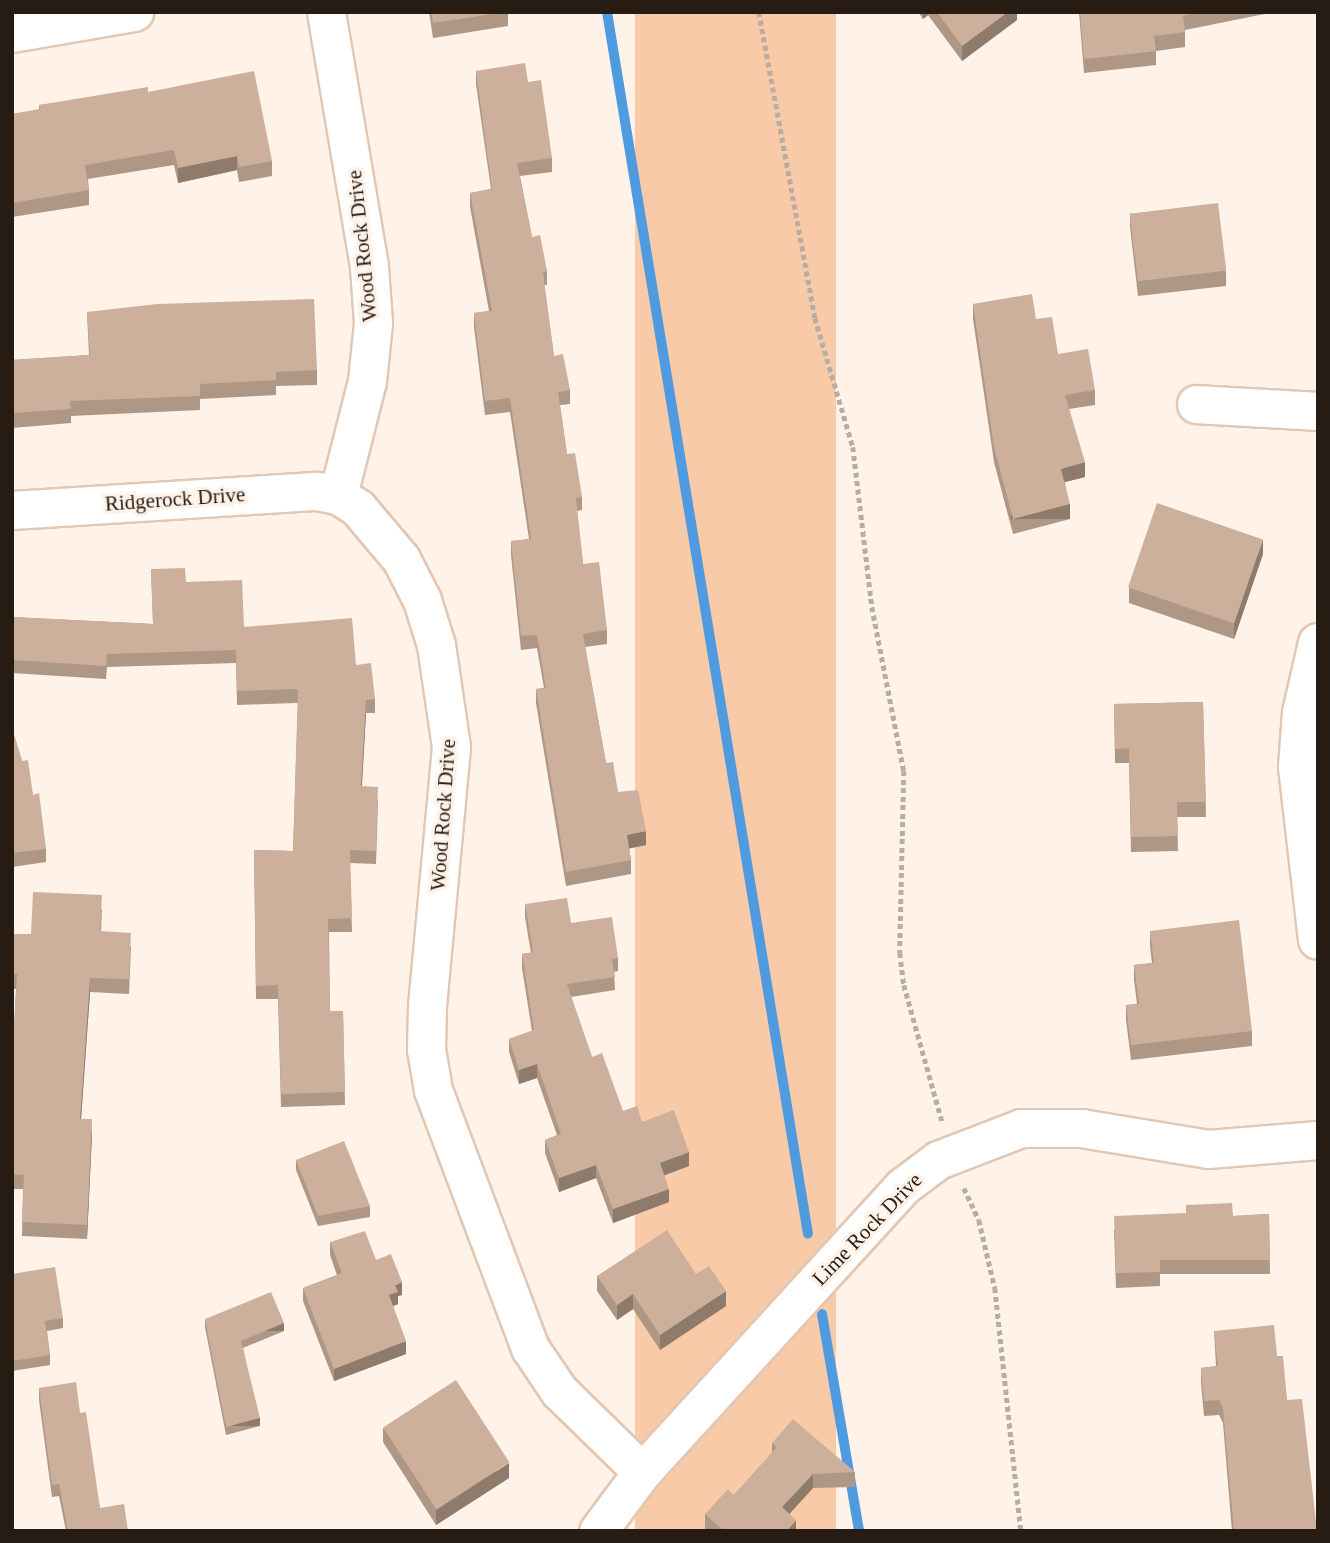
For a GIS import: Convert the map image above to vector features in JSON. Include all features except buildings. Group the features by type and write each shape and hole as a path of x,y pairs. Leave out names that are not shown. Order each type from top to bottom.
{"street":[{"path":"12,33 134,12"},
{"name":"Wood Rock Drive","path":"327,12 369,267 373,323 367,381 338,495 358,508 401,559 422,600 447,698 451,747 427,1005 426,1049 433,1090 530,1348 559,1391 642,1472"},
{"path":"1196,404 1318,411"},
{"name":"Ridgerock Drive","path":"12,510 295,491 338,495"},
{"path":"1318,643 1302,713 1298,767 1318,940"},
{"name":"Lime Rock Drive","path":"598,1531 642,1472 902,1187 938,1160 1021,1128 1081,1128 1208,1149 1318,1140"}],"path":[{"path":"758,12 815,318 853,447 872,607 904,771 898,893 901,964 945,1128"},
{"path":"958,1176 979,1220 995,1288 1021,1531"}],"shaded area":[{"path":"635,12 836,12 836,1531 635,1531"}],"waterway":[{"path":"607,12 808,1234"},
{"path":"822,1314 859,1531"}]}
